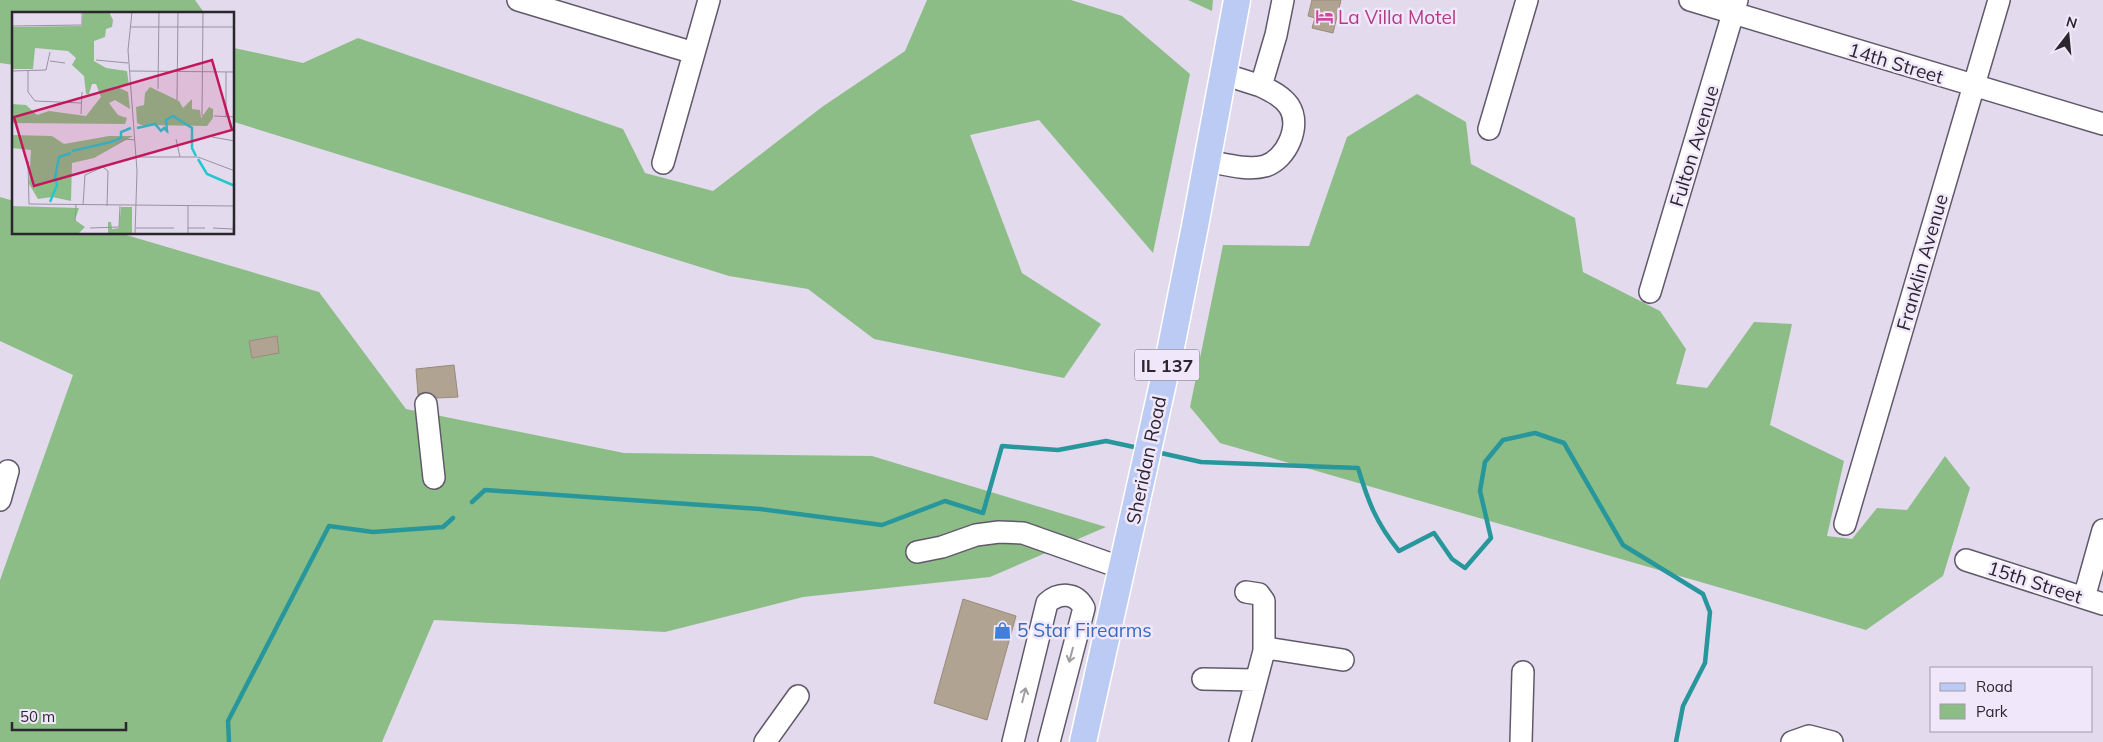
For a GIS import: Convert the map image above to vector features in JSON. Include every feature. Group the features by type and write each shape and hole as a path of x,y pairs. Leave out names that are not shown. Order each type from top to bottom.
{"main road":[{"name":"Sheridan Road","path":"1088,741 1122,568 1171,347 1237,0"}],"street":[{"path":"518,0 694,52"},
{"path":"663,163 709,0"},
{"path":"1261,86 1276,35 1282,0"},
{"path":"1489,129 1527,0"},
{"name":"14th Street","path":"1690,0 1735,6 1974,86 2103,124"},
{"name":"Franklin Avenue","path":"1845,524 1999,0"},
{"name":"Fulton Avenue","path":"1650,292 1735,6"},
{"path":"1207,161 1237,166 1262,167 1275,162 1286,150 1293,128 1293,116 1290,107 1281,97 1261,86 1223,74"},
{"path":"426,404 434,478"},
{"path":"0,500 8,471"},
{"path":"2093,601 2103,530"},
{"path":"917,552 942,547 976,535 998,532 1023,533 1122,568"},
{"name":"15th Street","path":"1966,560 2093,601"},
{"path":"1240,742 1264,651 1264,600 1259,594 1246,592"},
{"path":"1013,742 1046,603 1054,596 1068,595 1080,600 1084,608 1049,742"},
{"path":"1264,651 1273,649 1343,660"},
{"path":"1521,742 1523,672"},
{"path":"1203,679 1255,680"},
{"path":"765,742 798,696"},
{"path":"1792,742 1809,736 1832,742"}],"green space":[{"path":"0,0 195,0 204,12 12,12 12,65 0,63"},
{"path":"927,0 1071,0 1122,16 1190,74 1153,253 1039,120 970,135 1022,273 1101,324 1064,378 874,339 808,289 729,276 235,122 235,48 303,63 358,38 623,129 645,173 713,191 822,107 905,51"},
{"path":"1188,0 1213,0 1212,11"},
{"path":"1417,94 1466,122 1471,164 1575,218 1583,272 1660,311 1686,349 1676,384 1707,388 1754,322 1792,324 1770,425 1844,461 1827,536 1852,539 1877,508 1907,510 1945,456 1970,488 1943,576 1866,630 1220,443 1190,407 1223,245 1309,246 1347,137"},
{"path":"0,197 12,200 12,235 126,235 319,292 406,409 624,453 872,456 1106,527 990,577 803,597 665,632 434,620 382,742 0,742 0,580 73,375 0,341"}],"building":[{"name":"La Villa Motel","path":"1312,0 1341,0 1333,33 1312,28 1315,18 1308,16"},
{"path":"277,336 279,353 252,358 249,341"},
{"path":"454,365 458,397 437,398 431,393 425,392 418,395 416,369"},
{"path":"963,599 1016,616 987,720 934,703"}],"waterway":[{"path":"1161,453 1201,462 1358,468 1374,511 1384,531 1399,551 1434,533 1452,559 1465,568 1491,538 1480,491 1485,462 1503,440 1535,433 1564,443 1623,545 1703,594 1710,612 1705,663 1683,706 1676,742"},
{"path":"472,502 485,490 760,509 882,525 945,501 983,513 1002,446 1058,450 1106,441 1134,447"},
{"path":"229,742 228,721 329,526 373,532 443,527 453,518"}],"place":[{"name":"La Villa Motel","path":"1324,17"},
{"name":"5 Star Firearms","path":"1003,630"}]}
